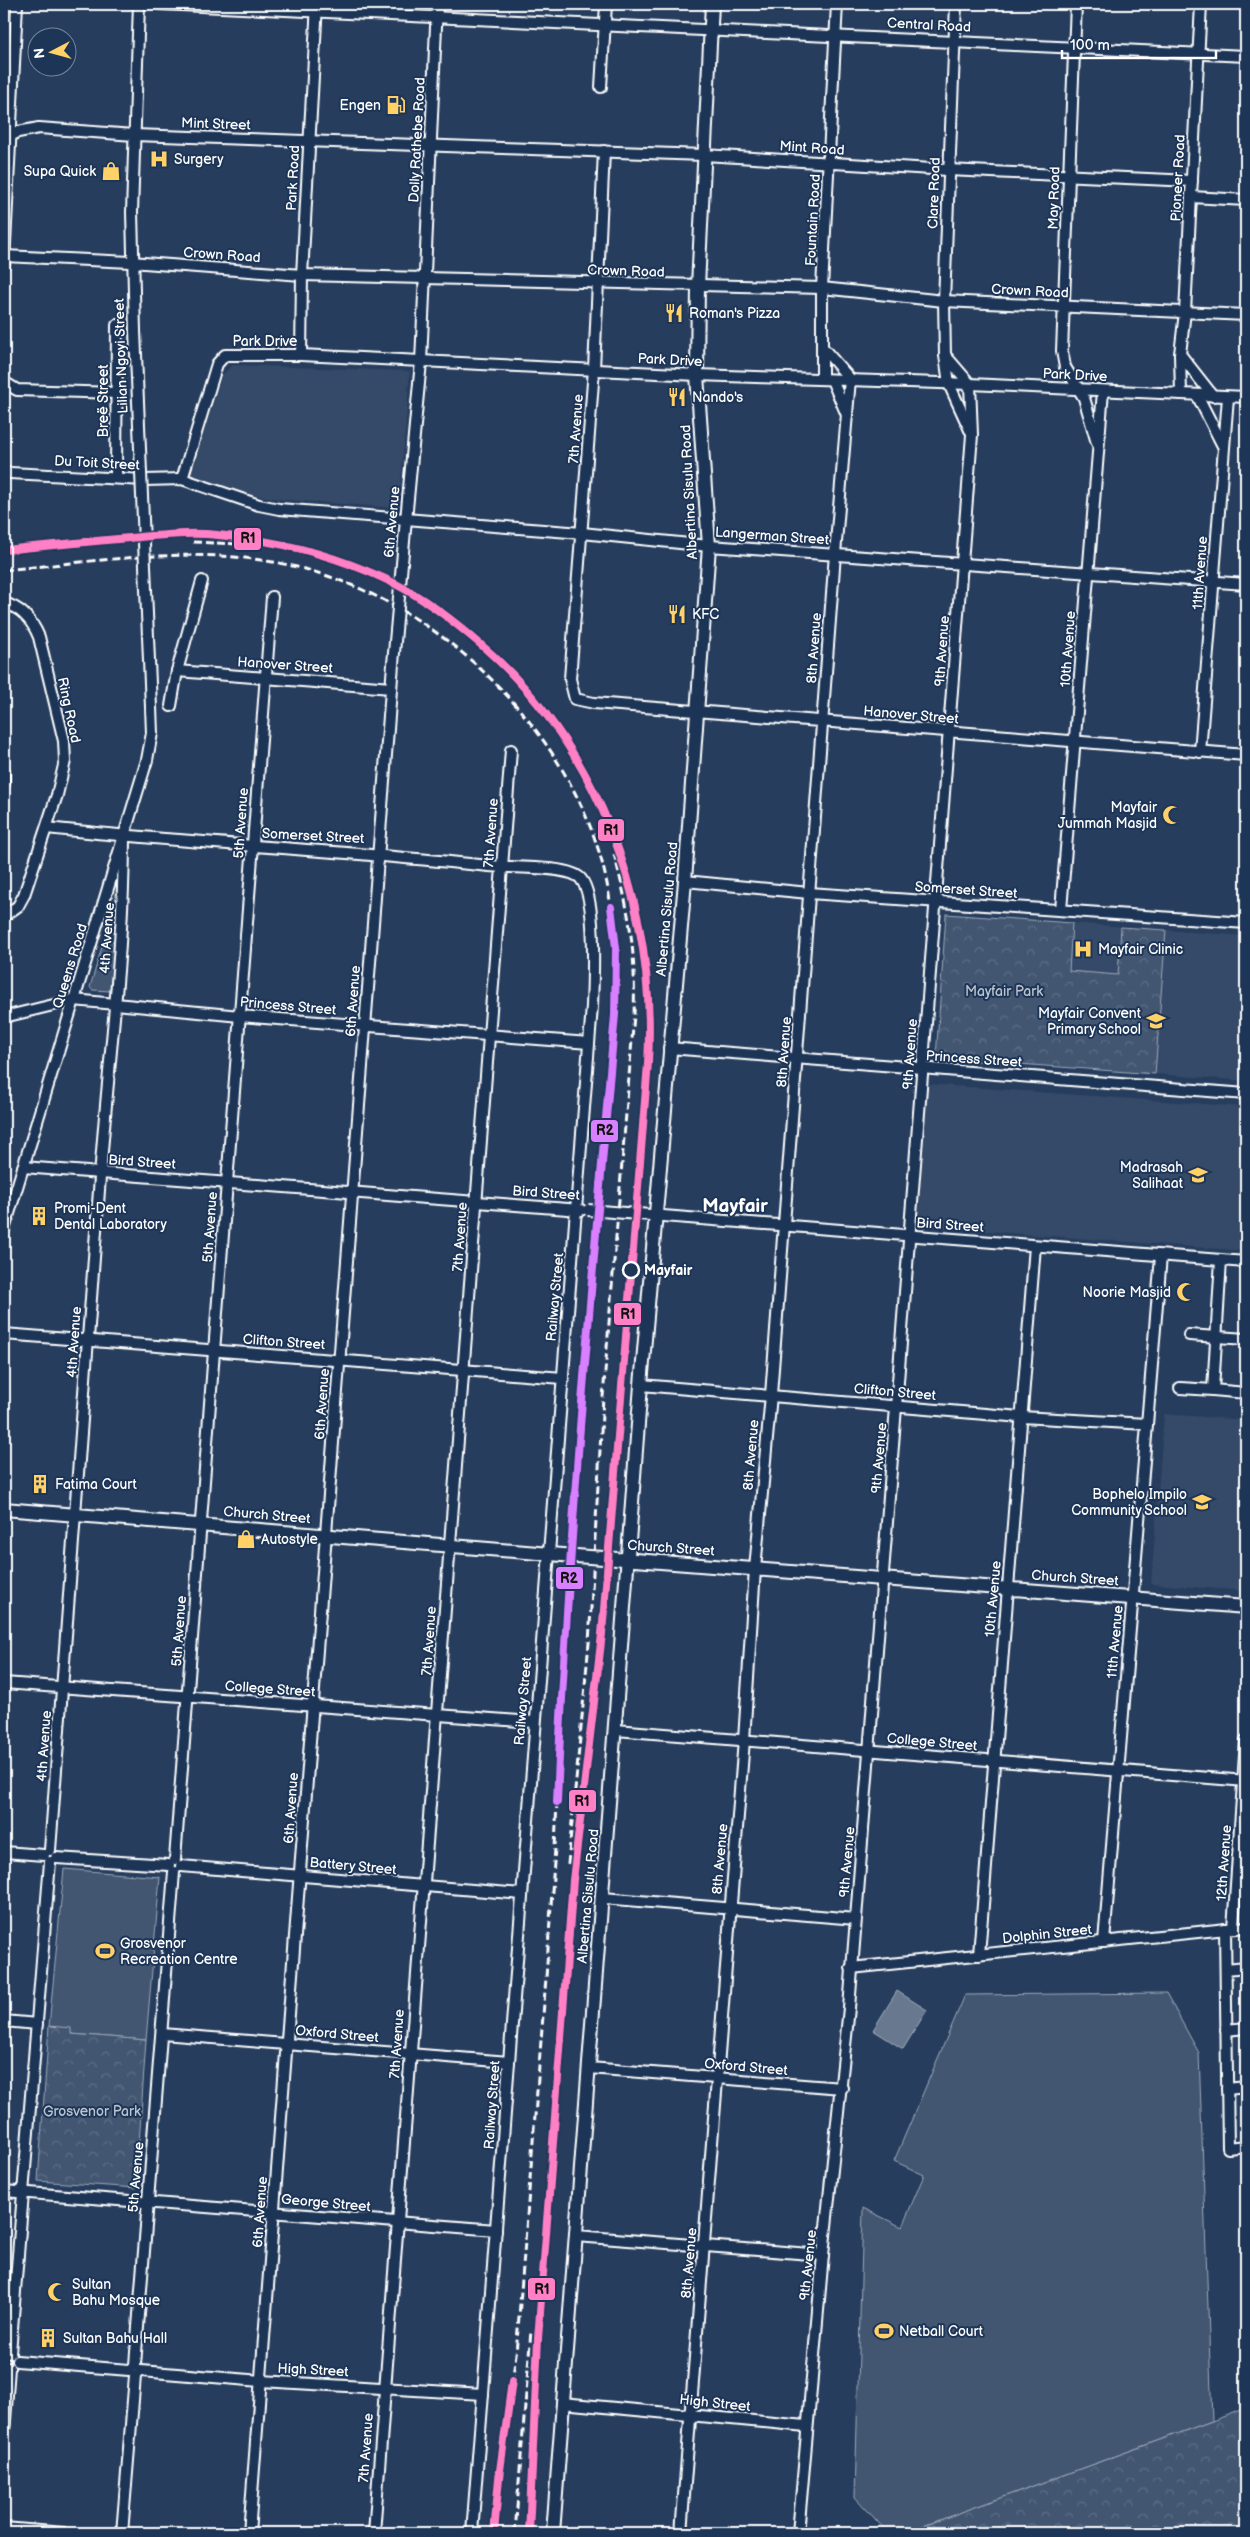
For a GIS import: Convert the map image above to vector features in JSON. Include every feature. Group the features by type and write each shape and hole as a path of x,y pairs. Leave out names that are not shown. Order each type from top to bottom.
{"main road":[{"name":"Albertina Sisulu Road","path":"553,2533 616,1730 623,1559 641,1385 685,881 709,546 697,375 698,286 712,4"},
{"name":"Church Street","path":"4,1509 549,1554 1246,1607"}],"street":[{"path":"4,264 7,138 17,4"},
{"name":"Lilian Ngoyi Street","path":"139,4 131,262 151,707"},
{"name":"Central Road","path":"160,4 316,8 605,25 836,34 1246,56"},
{"name":"Dolly Rathebe Road","path":"424,278 437,4"},
{"path":"601,87 606,4"},
{"name":"Fountain Road","path":"827,379 822,346 822,288 837,4"},
{"name":"Clare Road","path":"956,4 948,170 944,301 945,355 949,384 972,435"},
{"name":"May Road","path":"1076,4 1063,306 1063,359 1068,372 1079,389 1090,416 1099,449"},
{"name":"Pioneer Road","path":"1181,394 1180,354 1185,312 1200,4"},
{"name":"Park Road","path":"302,355 302,275 316,8"},
{"name":"Mint Street","path":"7,138 25,130 39,128 134,135 430,145"},
{"name":"Mint Road","path":"430,145 704,155 948,170 1192,181"},
{"name":"7th Avenue","path":"575,699 570,686 570,679 594,369 604,151"},
{"path":"1191,197 1246,200"},
{"name":"Crown Road","path":"4,256 131,262 302,275 598,284 822,288 944,301 1246,315"},
{"name":"6th Avenue","path":"249,2533 391,688 420,362 424,278"},
{"name":"Breë Street","path":"116,477 117,325"},
{"path":"822,346 850,379"},
{"name":"Park Drive","path":"182,479 214,372 220,359 225,355 237,353 697,375 850,379 1246,397"},
{"path":"1180,354 1213,396"},
{"path":"945,355 970,384"},
{"path":"827,379 847,416"},
{"name":"8th Avenue","path":"681,2533 744,1740 755,1569 784,1226 850,379"},
{"path":"4,382 10,388 17,390 117,393"},
{"name":"9th Avenue","path":"798,2533 806,2426 842,2088 870,1751 972,435 970,384"},
{"name":"10th Avenue","path":"1062,910 1087,573 1103,391"},
{"path":"1197,395 1224,446"},
{"name":"11th Avenue","path":"1200,752 1228,397"},
{"name":"Du Toit Street","path":"10,473 182,479"},
{"name":"Langerman Street","path":"182,479 258,505 279,509 582,533 709,546 1246,584"},
{"path":"171,706 177,671 202,582"},
{"name":"5th Avenue","path":"122,2533 272,597"},
{"name":"Ring Road","path":"4,603 16,607 24,613 37,630 64,741 65,761 62,778 47,828 24,894 12,912 4,916"},
{"name":"Hanover Street","path":"177,671 391,688"},
{"name":"Hanover Street","path":"575,699 594,703 1246,755"},
{"name":"Queens Road","path":"4,1230 147,760 152,733 151,707"},
{"name":"7th Avenue","path":"374,2533 511,750"},
{"name":"Somerset Street","path":"47,828 253,847 378,854 502,867 562,870 576,874"},
{"name":"4th Avenue","path":"4,2434 50,1856 100,1173 116,1004 124,893 124,836"},
{"name":"Railway Street","path":"472,2533 534,1722 589,1043 592,936 585,885 576,874"},
{"name":"Somerset Street","path":"685,881 809,893 1246,923"},
{"name":"Princess Street","path":"4,1017 74,1000 240,1016 589,1043"},
{"name":"Princess Street","path":"669,1048 1246,1094"},
{"name":"Bird Street","path":"23,1167 1246,1262"},
{"name":"10th Avenue","path":"978,1955 1035,1246"},
{"name":"11th Avenue","path":"1104,1942 1161,1256"},
{"path":"1213,1390 1221,1260"},
{"name":"Clifton Street","path":"4,1334 563,1378"},
{"path":"1189,1335 1246,1339"},
{"name":"Clifton Street","path":"641,1385 1022,1417 1147,1424"},
{"path":"1180,1388 1246,1393"},
{"name":"College Street","path":"4,1683 534,1722"},
{"name":"College Street","path":"616,1730 1245,1781"},
{"name":"12th Avenue","path":"1246,1740 1245,1781 1226,1969 1228,2148 1246,2146"},
{"name":"Battery Street","path":"4,1852 522,1894"},
{"path":"603,1898 856,1919"},
{"name":"Dolphin Street","path":"851,1968 1246,1927"},
{"path":"1226,1969 1246,1967"},
{"path":"4,2021 37,2024"},
{"path":"1226,2030 1246,2028"},
{"name":"Oxford Street","path":"162,2034 509,2062"},
{"name":"Oxford Street","path":"589,2068 842,2088"},
{"path":"1227,2090 1246,2087"},
{"name":"George Street","path":"4,2191 496,2230"},
{"path":"576,2236 823,2255"},
{"name":"High Street","path":"9,2361 261,2381 483,2394"},
{"name":"High Street","path":"562,2403 806,2426"},
{"path":"4,2528 64,2533"}],"shaded area":[{"path":"233,365 410,371 399,508 287,500 251,495 191,474 222,375"},
{"name":"Mayfair Convent Primary School","path":"1072,923 1246,936 1246,1081 1062,1067"},
{"path":"928,1084 1246,1107 1246,1251 918,1226"},
{"name":"Bophelo Impilo Community School","path":"1164,1414 1246,1420 1246,1591 1151,1584"},
{"path":"897,1991 927,2010 903,2049 873,2030"}],"green space":[{"name":"Mayfair Park","path":"946,914 1072,923 1069,971 1118,975 1121,927 1166,930 1155,1074 936,1058"},
{"path":"104,940 115,941 110,991 92,990 90,987"},
{"name":"Grosvenor Recreation Centre","path":"64,1869 160,1877 146,2040 71,2034 49,2026"},
{"path":"1166,1993 1199,2053 1212,2421 904,2533 888,2533 855,2497 863,2208 902,2227 924,2175 894,2161 965,1995"},
{"name":"Grosvenor Park","path":"49,2026 71,2028 71,2034 146,2040 136,2188 38,2181"},
{"path":"1246,2408 1246,2533 904,2533 1212,2421"}],"railway":[{"path":"4,550 160,535 208,534 239,537 282,544 323,555 363,569 407,590 429,604 472,637 516,679 554,725 585,775 611,829 629,885 642,944 648,1003 648,1063 602,1634 573,1880 538,2339 529,2533"},
{"path":"193,542 238,544"},
{"path":"4,570 136,557 202,555 235,557 267,561 323,574 376,596 427,626 474,663 515,705 551,752 579,802 600,855 605,875 614,934 615,1015 578,1434 563,1657 555,1848 546,1978 516,2354 499,2478 494,2533"},
{"path":"568,1864 589,1643 603,1397 634,1015 634,972 631,933 614,854"},
{"path":"515,2533 531,2330"}],"transit line":[{"name":"R1","path":"4,550 160,535 208,534 239,537 282,544 323,555 363,569 407,590 429,604 472,637 516,679 554,725 585,775 611,829 629,885 642,944 648,1003 648,1063 602,1634 573,1880 538,2339 529,2533"},
{"name":"R2","path":"557,1802 574,1506 615,1015 616,948 611,907"},
{"name":"R1","path":"494,2533 499,2478 512,2381"}],"place":[{"name":"Engen","path":"396,105"},
{"name":"Surgery","path":"159,159"},
{"name":"Supa Quick","path":"111,171"},
{"name":"Roman's Pizza","path":"674,313"},
{"name":"Nando's","path":"677,397"},
{"name":"KFC","path":"677,614"},
{"name":"Mayfair Jummah Masjid","path":"1172,815"},
{"name":"Mayfair Clinic","path":"1083,949"},
{"name":"Mayfair Convent Primary School","path":"1156,1021"},
{"name":"Madrasah Salihaat","path":"1198,1175"},
{"name":"Promi-Dent Dental Laboratory","path":"39,1216"},
{"name":"Mayfair","path":"631,1270"},
{"name":"Noorie Masjid","path":"1186,1292"},
{"name":"Fatima Court","path":"40,1484"},
{"name":"Bophelo Impilo Community School","path":"1202,1502"},
{"name":"Autostyle","path":"246,1539"},
{"name":"Grosvenor Recreation Centre","path":"105,1951"},
{"name":"Sultan Bahu Mosque","path":"57,2292"},
{"name":"Netball Court","path":"884,2331"},
{"name":"Sultan Bahu Hall","path":"48,2338"}],"district":[{"name":"Mayfair","path":"735,1206"}]}
